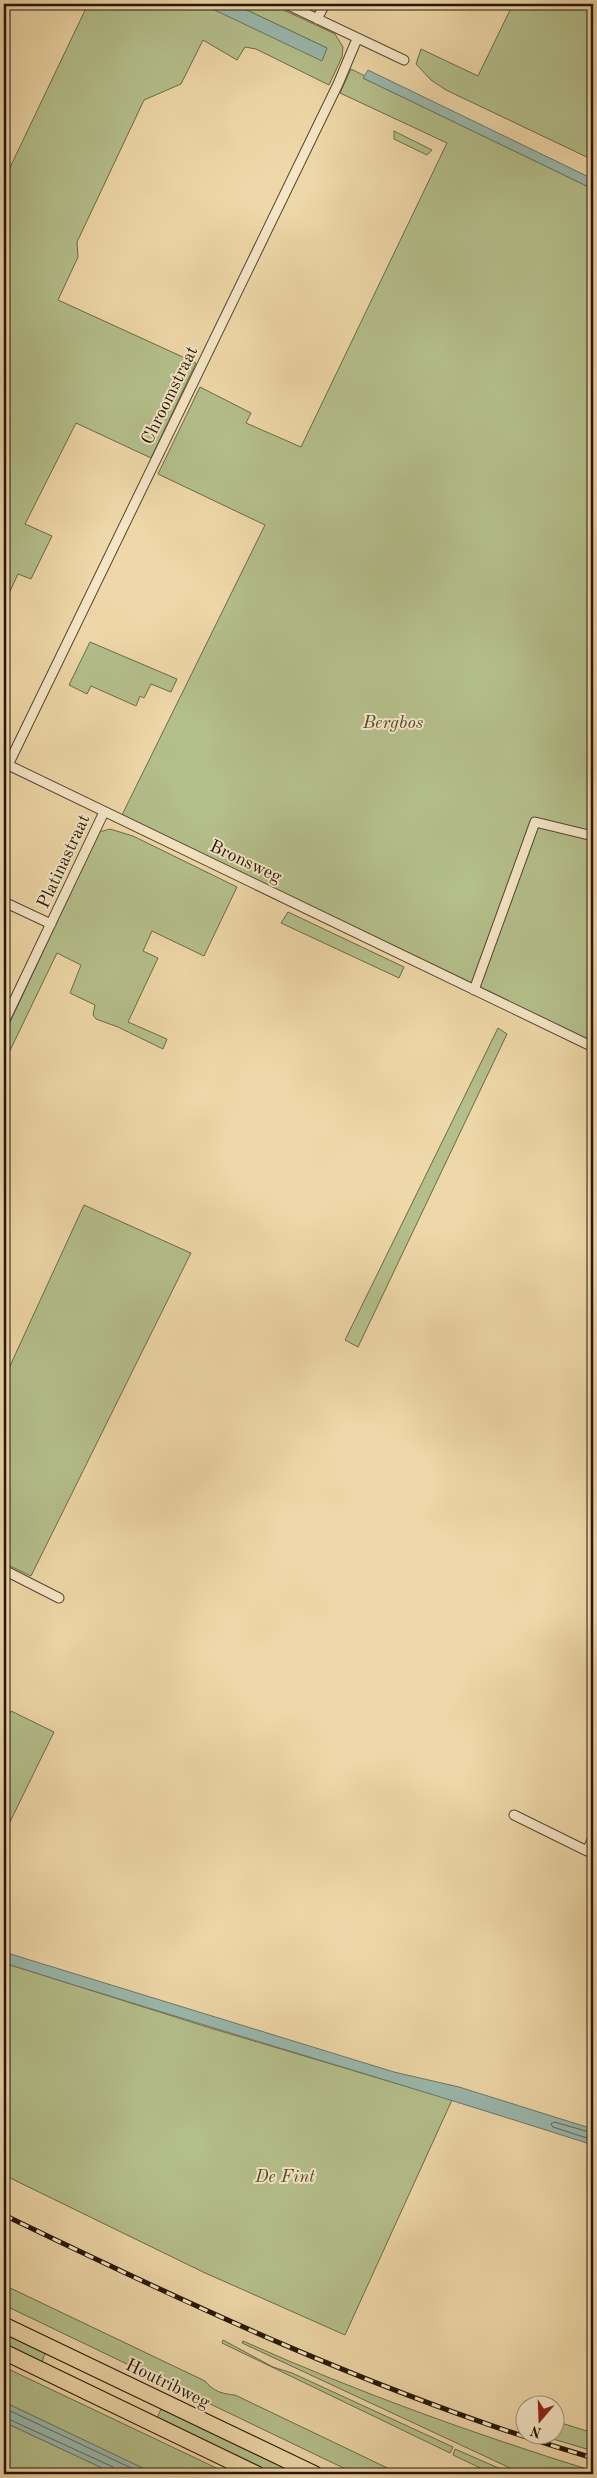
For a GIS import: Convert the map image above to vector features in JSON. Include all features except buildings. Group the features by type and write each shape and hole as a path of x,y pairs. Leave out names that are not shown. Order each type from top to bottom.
{"main road":[{"name":"Houtribweg","path":"4,2325 315,2474"},
{"path":"4,2352 257,2474"}],"street":[{"path":"286,4 404,60"},
{"path":"317,19 325,4"},
{"name":"Chroomstraat","path":"6,764 338,84 357,38"},
{"name":"Bronsweg","path":"6,764 593,1047"},
{"name":"Platinastraat","path":"4,1022 104,812"},
{"path":"474,990 535,822 593,836"},
{"name":"Platinastraat","path":"4,902 51,924"},
{"path":"4,1570 60,1598"},
{"path":"514,1816 590,1852 593,1838"}],"green space":[{"path":"88,4 202,4 322,60 327,48 234,4 271,4 335,34 343,47 342,57 329,85 256,49 245,47 237,60 203,40 181,84 144,100 77,242 78,257 58,300 196,363 151,458 76,423 25,524 52,536 31,579 18,574 4,604 4,180"},
{"path":"513,4 593,4 593,160 446,90 431,80 416,64 421,49 478,76"},
{"name":"Bergbos","path":"351,69 365,76 363,78 593,189 593,1043 122,815 265,525 158,474 200,387 251,413 246,423 301,447 447,143 340,93"},
{"path":"394,131 432,150 427,155 394,139"},
{"path":"90,642 177,679 171,692 151,684 144,698 140,696 136,706 91,686 87,694 69,685"},
{"path":"110,829 133,836 237,887 204,956 152,931 143,951 158,958 128,1022 167,1039 163,1049 118,1027 96,1019 93,1015 95,1005 70,993 81,965 57,953 4,1063 4,1035 99,832"},
{"path":"288,912 404,967 399,978 281,923"},
{"path":"498,1028 507,1034 358,1347 345,1340"},
{"path":"84,1205 191,1253 31,1576 4,1563 4,1379"},
{"path":"11,1711 54,1732 4,1834 4,1726"},
{"name":"De Fint","path":"4,1963 207,2027 452,2100 345,2335 203,2272 4,2175"},
{"path":"4,2285 205,2381 218,2391 235,2395 400,2474 356,2474 4,2305"},
{"path":"4,2331 46,2351 41,2364 4,2348"},
{"path":"223,2340 273,2367 292,2373 453,2447 450,2453 222,2343"},
{"path":"243,2341 372,2395 514,2446 593,2471 593,2474 523,2474 242,2343"},
{"path":"4,2367 229,2474 155,2474 4,2402"},
{"path":"162,2407 302,2474 267,2474 156,2420"},
{"path":"4,2422 115,2474 4,2474"},
{"path":"564,2424 593,2433 593,2451 564,2442"},
{"path":"455,2449 512,2474 493,2474 453,2455"}],"water":[{"path":"202,4 234,4 327,48 322,61"},
{"path":"368,70 593,179 593,189 363,78"},
{"path":"4,1952 394,2072 459,2087 593,2129 593,2145 4,1963"},
{"path":"4,2402 155,2474 115,2474 4,2422"}],"railway":[{"path":"4,2215 148,2284 294,2349 441,2408 593,2458"}]}
